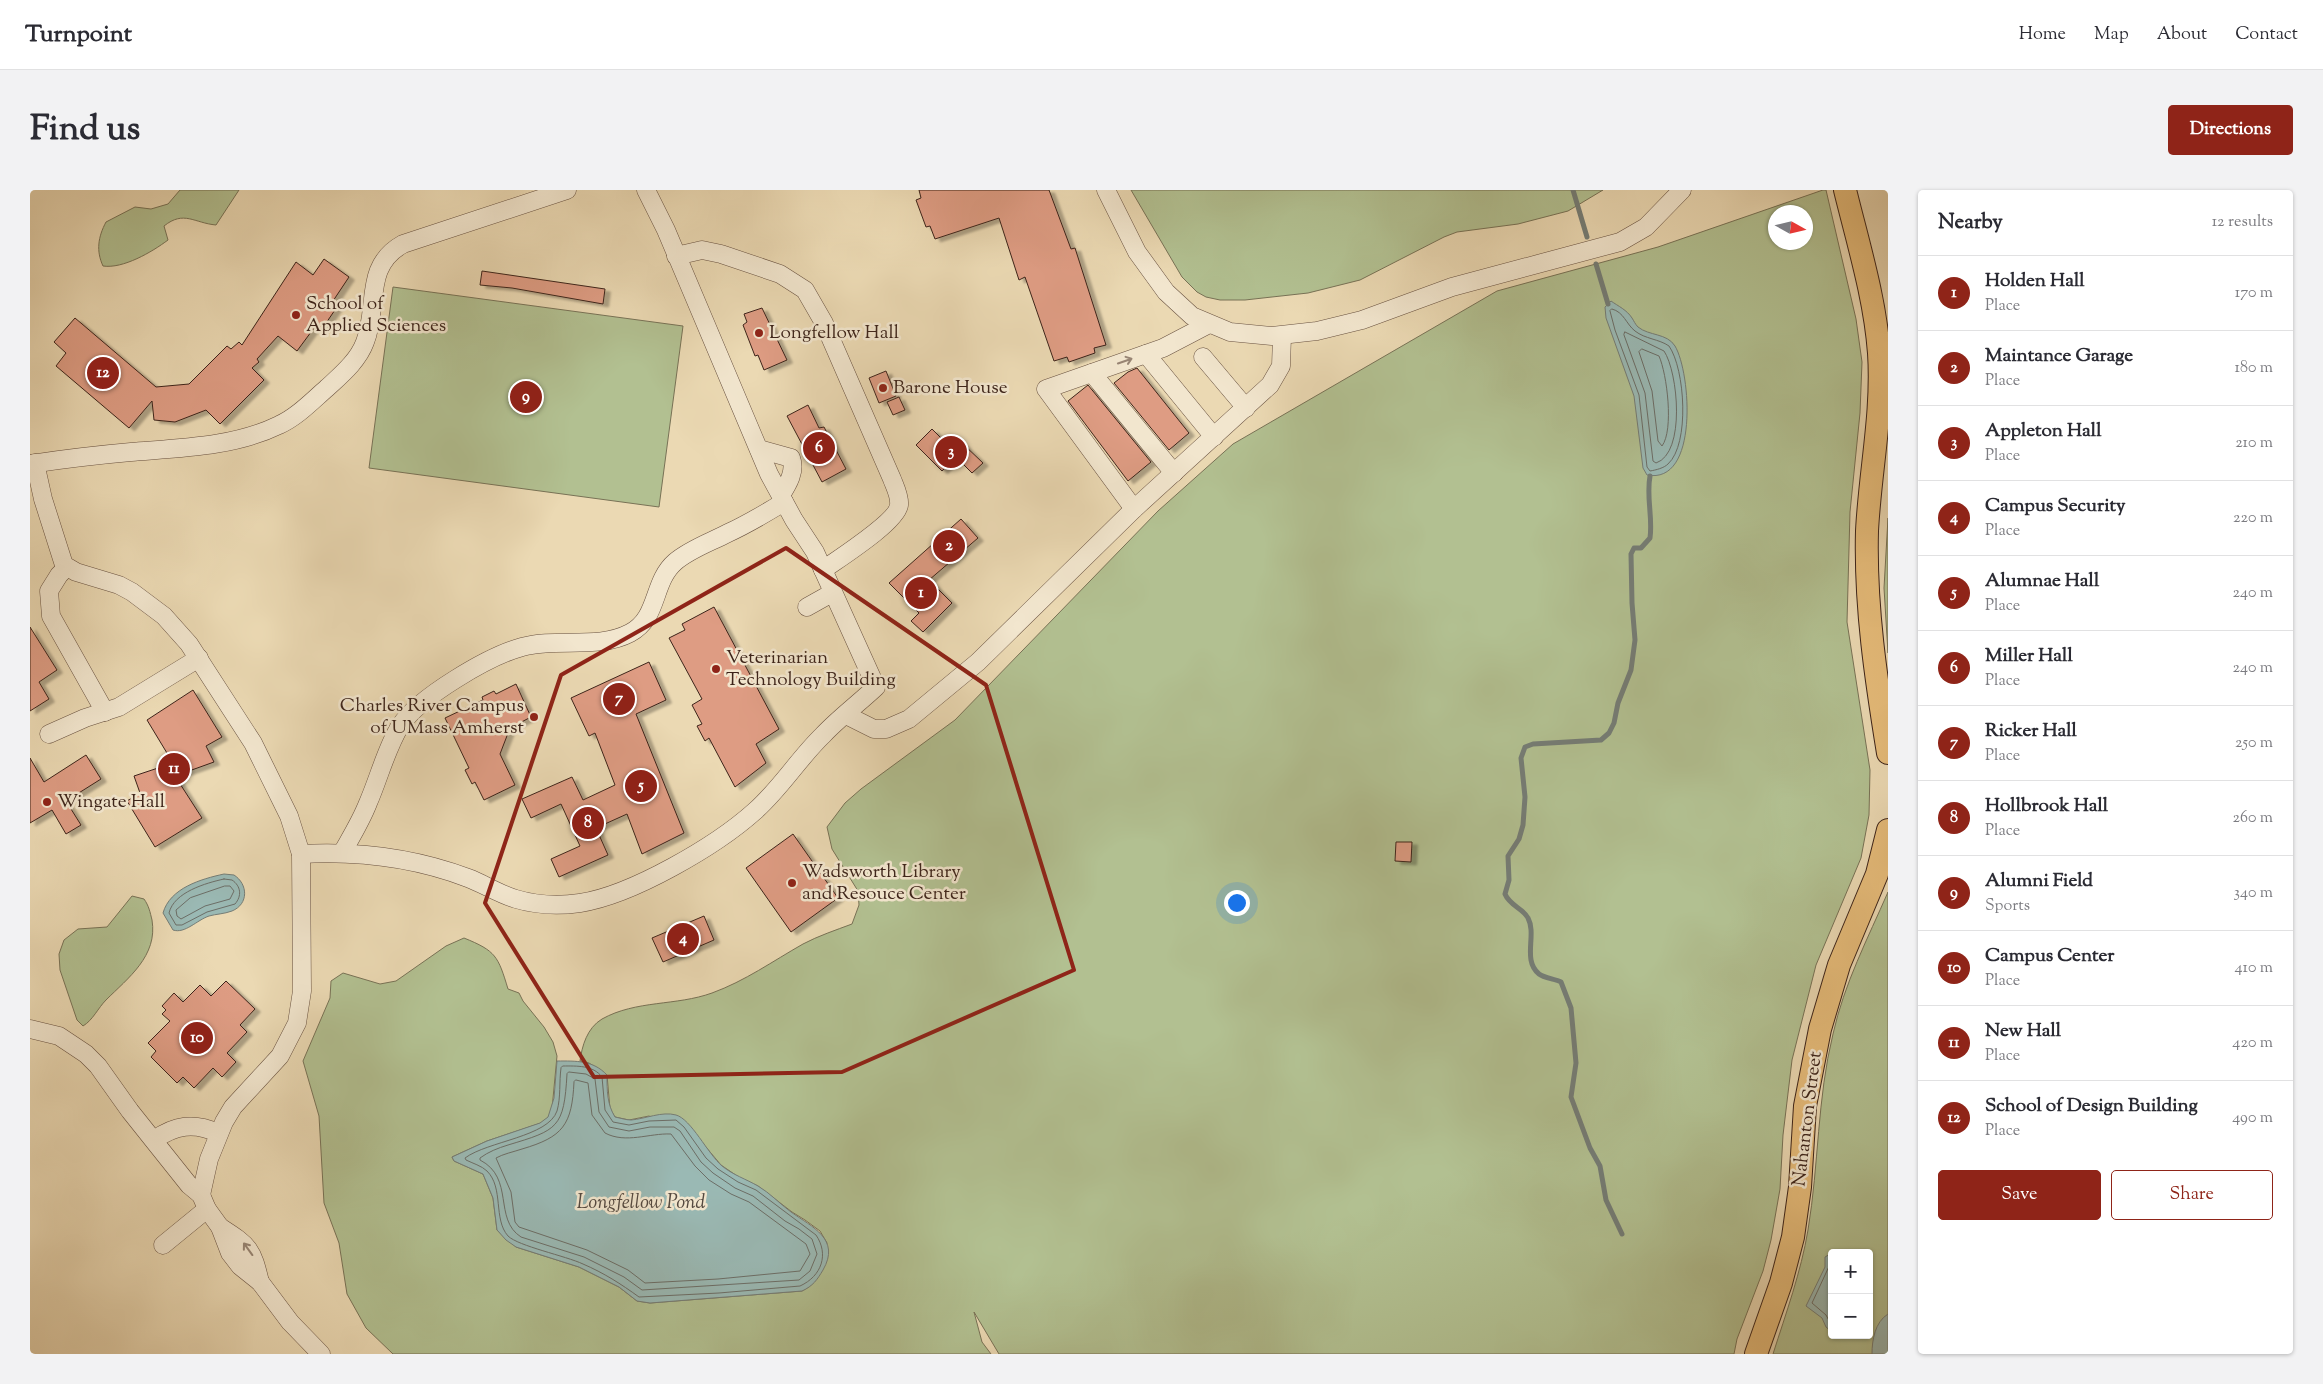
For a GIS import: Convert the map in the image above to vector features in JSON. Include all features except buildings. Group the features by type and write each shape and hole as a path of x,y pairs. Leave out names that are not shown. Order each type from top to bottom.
{"main road":[{"path":"1845,190 1872,307 1879,352 1879,403 1868,522 1867,586 1871,644 1888,753"},
{"name":"Nahanton Street","path":"1756,1354 1781,1283 1793,1237 1800,1187 1805,1106 1820,1029 1839,965 1878,874 1888,830"}],"lane":[{"path":"163,1245 204,1202 208,1159 218,1133 233,1107 280,1056 296,1023 302,991 301,854 289,816 253,743 199,658 164,616 144,600 118,585 80,574 67,567 60,558 33,464 79,457 220,443 250,436 281,425 338,378 360,352 366,341 376,276 388,253 403,244 567,190"},
{"path":"301,854 342,853 423,865 468,878 502,894 527,901 558,905 588,901 641,882 697,853 724,836 758,809 822,735 876,687 815,552 782,498 759,449 646,190"},
{"path":"1106,190 1137,252 1166,292 1192,316 1239,334 1282,336 1317,331 1362,320 1452,287 1620,242 1646,227 1682,190"},
{"path":"676,256 702,250 760,266 780,274 805,290 824,323 892,479 898,494 899,506 897,511 880,528 823,570"},
{"path":"1134,509 1046,389 1163,348 1209,324"},
{"path":"846,715 874,729 886,728 909,719 978,662 1134,509 1270,386 1278,374 1282,359 1282,336"},
{"path":"1146,354 1214,438"},
{"path":"1203,357 1246,408"},
{"path":"1092,373 1174,473"},
{"path":"342,853 363,816 400,727 420,704 459,678 522,647 548,642 605,641 628,634 647,620 663,578 674,562 684,555 746,524 782,498 792,473 793,464 791,458 759,449"},
{"path":"67,567 59,575 49,591 51,616 105,712"},
{"path":"807,606 832,593"},
{"path":"50,734 119,707 199,658"},
{"path":"30,1029 59,1036 86,1054 98,1066 130,1111 204,1202 220,1227 235,1260 260,1282 290,1322 321,1354"},
{"path":"154,1140 170,1130 189,1125 208,1128 218,1133"}],"highlighted area":[{"path":"786,548 986,685 1074,970 842,1072 594,1077 485,903 561,675"}],"green space":[{"path":"180,190 239,190 216,225 183,218 171,221 164,226 168,240 154,250 137,259 119,265 103,266 99,255 99,244 106,222 135,207 151,209 168,204"},
{"path":"1131,190 1603,190 1568,211 1518,224 1457,232 1360,280 1308,293 1245,300 1220,300 1206,297 1197,292 1182,277"},
{"path":"1826,190 1856,319 1862,362 1860,413 1850,512 1847,622 1870,770 1869,815 1861,858 1816,965 1792,1060 1783,1135 1780,1189 1771,1240 1763,1271 1737,1339 1734,1354 999,1354 974,1312 982,1342 991,1354 393,1354 366,1328 347,1294 339,1243 324,1203 319,1116 303,1061 330,998 331,981 343,973 380,984 396,981 446,946 464,938 483,947 494,956 508,989 519,993 523,1001 544,1027 553,1042 557,1056 552,1109 549,1117 541,1123 487,1141 452,1157 454,1161 483,1174 493,1198 497,1230 516,1247 579,1267 619,1287 637,1301 650,1303 802,1291 809,1287 820,1271 827,1243 820,1231 758,1186 740,1178 721,1165 700,1140 649,1116 629,1120 615,1117 610,1109 607,1075 589,1063 580,1061 582,1049 589,1032 602,1019 615,1013 712,993 747,977 809,941 852,924 859,905 858,891 832,849 827,827 845,803 861,789 955,720 1158,511 1233,444 1497,291 1658,247 1768,209 1768,250 1813,250 1813,205 1780,205"},
{"path":"393,287 683,326 659,507 369,468"},
{"path":"1888,518 1888,653 1884,588"},
{"path":"1888,892 1888,1354 1773,1354 1797,1277 1808,1230 1824,1083 1833,1034 1843,997"},
{"path":"132,896 144,899 148,907 153,933 150,945 140,965 132,975 103,1003 90,1021 83,1026 77,1020 60,970 59,954 64,940 78,929 107,927"}],"water":[{"path":"1611,301 1628,313 1642,330 1672,342 1681,360 1687,401 1683,446 1676,463 1664,473 1647,475 1643,468 1634,396 1606,318 1605,307"},
{"path":"224,874 234,875 242,883 245,894 238,908 226,913 209,916 182,930 173,930 163,913 172,897 196,882"},
{"name":"Longfellow Pond","path":"557,1061 577,1061 596,1066 602,1070 607,1075 607,1092 615,1117 631,1120 671,1114 682,1118 722,1166 762,1189 822,1235 829,1250 828,1259 819,1277 802,1291 650,1303 637,1301 619,1287 579,1267 516,1247 506,1240 497,1230 493,1198 483,1174 454,1161 452,1157 487,1141 540,1123 548,1117 554,1098"},
{"path":"1828,1255 1828,1329 1822,1318 1806,1306 1825,1267 1825,1257"},
{"path":"1888,1314 1888,1354 1872,1354 1877,1326"}],"waterway":[{"path":"1573,190 1587,237"},
{"path":"1596,264 1608,304"},
{"path":"1622,1234 1606,1200 1600,1166 1590,1148 1571,1097 1576,1063 1571,1008 1561,982 1539,974 1534,968 1530,955 1531,932 1528,918 1505,894 1509,880 1508,856 1519,839 1523,825 1525,797 1521,758 1525,747 1533,744 1601,740 1609,733 1614,723 1618,703 1631,670 1635,640 1631,554 1634,548 1641,548 1650,538 1650,476"}],"place":[{"name":"School of Applied Sciences","path":"296,315"},
{"name":"Longfellow Hall","path":"759,333"},
{"name":"School of Design Building","path":"103,373"},
{"name":"Barone House","path":"883,388"},
{"name":"Alumni Field","path":"526,397"},
{"name":"Miller Hall","path":"819,448"},
{"name":"Appleton Hall","path":"951,452"},
{"name":"Maintance Garage","path":"949,546"},
{"name":"Holden Hall","path":"921,593"},
{"name":"Veterinarian Technology Building","path":"716,669"},
{"name":"Ricker Hall","path":"619,699"},
{"name":"Charles River Campus of UMass Amherst","path":"534,717"},
{"name":"New Hall","path":"174,769"},
{"name":"Alumnae Hall","path":"641,786"},
{"name":"Wingate Hall","path":"47,802"},
{"name":"Hollbrook Hall","path":"588,823"},
{"name":"Wadsworth Library and Resouce Center","path":"792,883"},
{"name":"Campus Security","path":"683,939"},
{"name":"Campus Center","path":"197,1038"}]}
